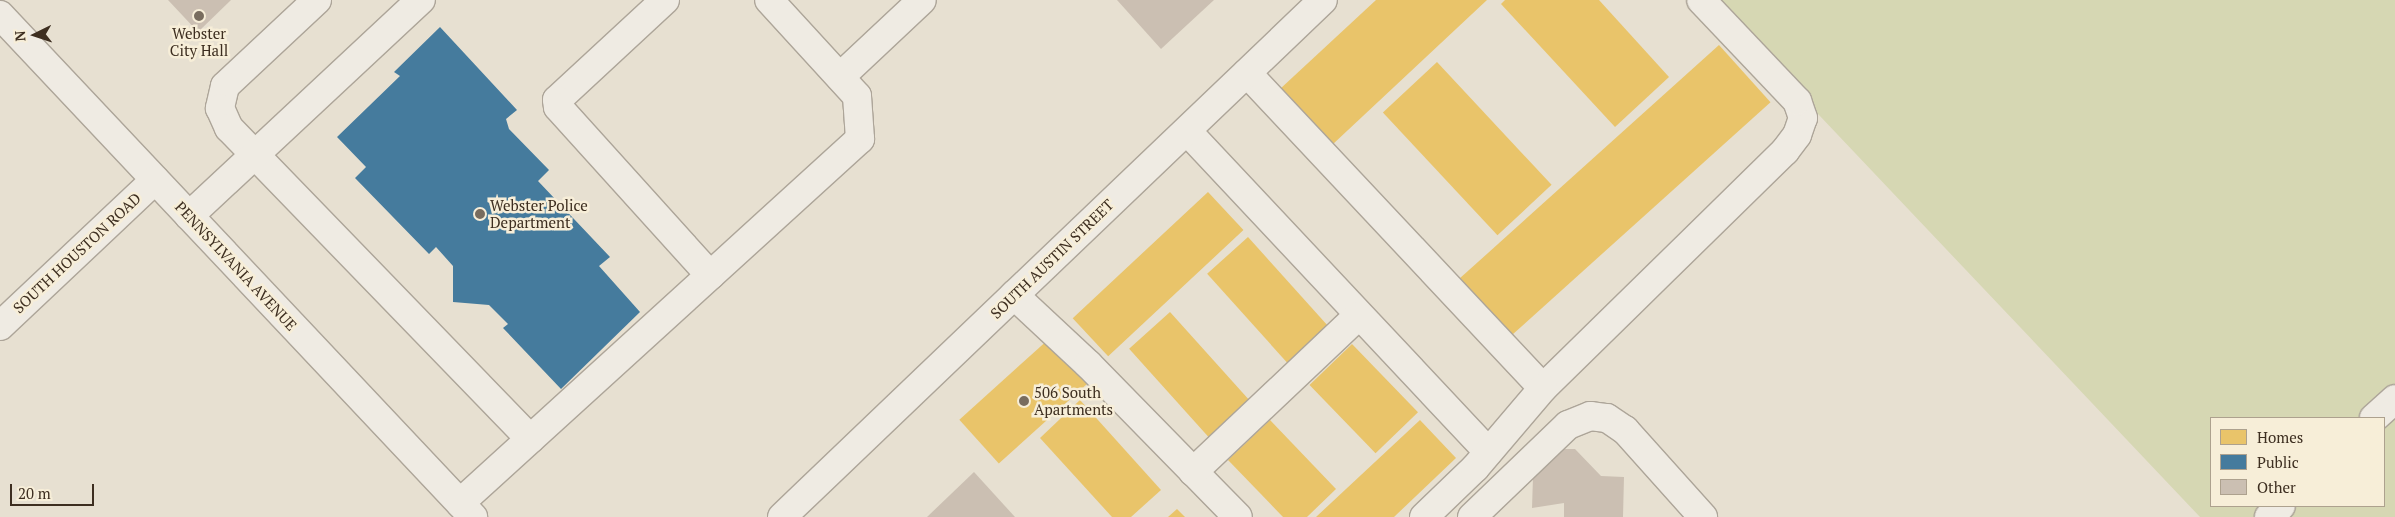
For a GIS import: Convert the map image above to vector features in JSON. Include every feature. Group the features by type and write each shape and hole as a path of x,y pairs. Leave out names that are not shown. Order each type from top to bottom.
{"street":[{"path":"317,0 224,86 220,108 229,128 530,439"},
{"path":"189,216 421,0"},
{"path":"665,0 558,100 558,107 710,274"},
{"path":"466,510 530,439 860,139 857,96 769,0"},
{"path":"840,77 922,0"},
{"name":"SOUTH AUSTIN STREET","path":"782,517 1323,0"},
{"path":"1424,517 1488,452 1543,388 1785,151 1797,135 1803,118 1797,101 1701,0"},
{"name":"PENNSYLVANIA AVENUE","path":"0,15 466,510"},
{"path":"1247,73 1543,388"},
{"path":"1186,131 1488,452"},
{"name":"SOUTH HOUSTON ROAD","path":"0,326 155,180"},
{"path":"1014,295 1088,364 1238,517"},
{"path":"1193,472 1358,316"},
{"path":"2375,417 2395,399"},
{"path":"1472,517 1568,426 1590,416 1607,418 1625,430 1703,517"}],"green space":[{"path":"1710,0 2395,0 2395,517 2200,517"}],"building: Homes":[{"path":"1376,0 1487,0 1332,145 1280,89"},
{"path":"1505,0 1599,0 1669,77 1615,127 1501,4"},
{"path":"1719,45 1771,102 1510,337 1458,280"},
{"path":"1437,62 1552,185 1497,235 1383,112"},
{"path":"1208,192 1243,230 1108,356 1073,318"},
{"path":"1248,237 1328,326 1287,363 1207,274"},
{"path":"1170,312 1250,401 1209,438 1129,349"},
{"name":"506 South Apartments","path":"1050,338 1089,382 999,463 959,420"},
{"path":"1352,344 1418,412 1376,453 1310,385"},
{"path":"1080,400 1161,490 1131,517 1112,517 1040,438"},
{"path":"1270,420 1336,489 1307,517 1283,517 1228,460"},
{"path":"1420,420 1456,458 1394,517 1316,517"},
{"path":"1177,509 1185,517 1168,517"}],"building: Public":[{"name":"Webster Police Department","path":"440,27 517,110 506,119 509,129 549,170 538,181 610,257 599,266 640,312 561,389 503,328 508,324 489,305 453,302 453,266 436,247 429,254 355,178 366,167 337,137 400,76 394,72"}],"building: Other":[{"name":"Webster City Hall","path":"168,0 231,0 198,32"},
{"path":"1117,0 1214,0 1161,49"},
{"path":"1561,449 1575,449 1601,476 1624,477 1623,517 1564,517 1564,503 1532,508 1533,477"},
{"path":"974,472 1015,517 927,517"}],"place":[{"name":"Webster City Hall","path":"199,16"},
{"name":"Webster Police Department","path":"480,214"},
{"name":"506 South Apartments","path":"1024,401"}]}
